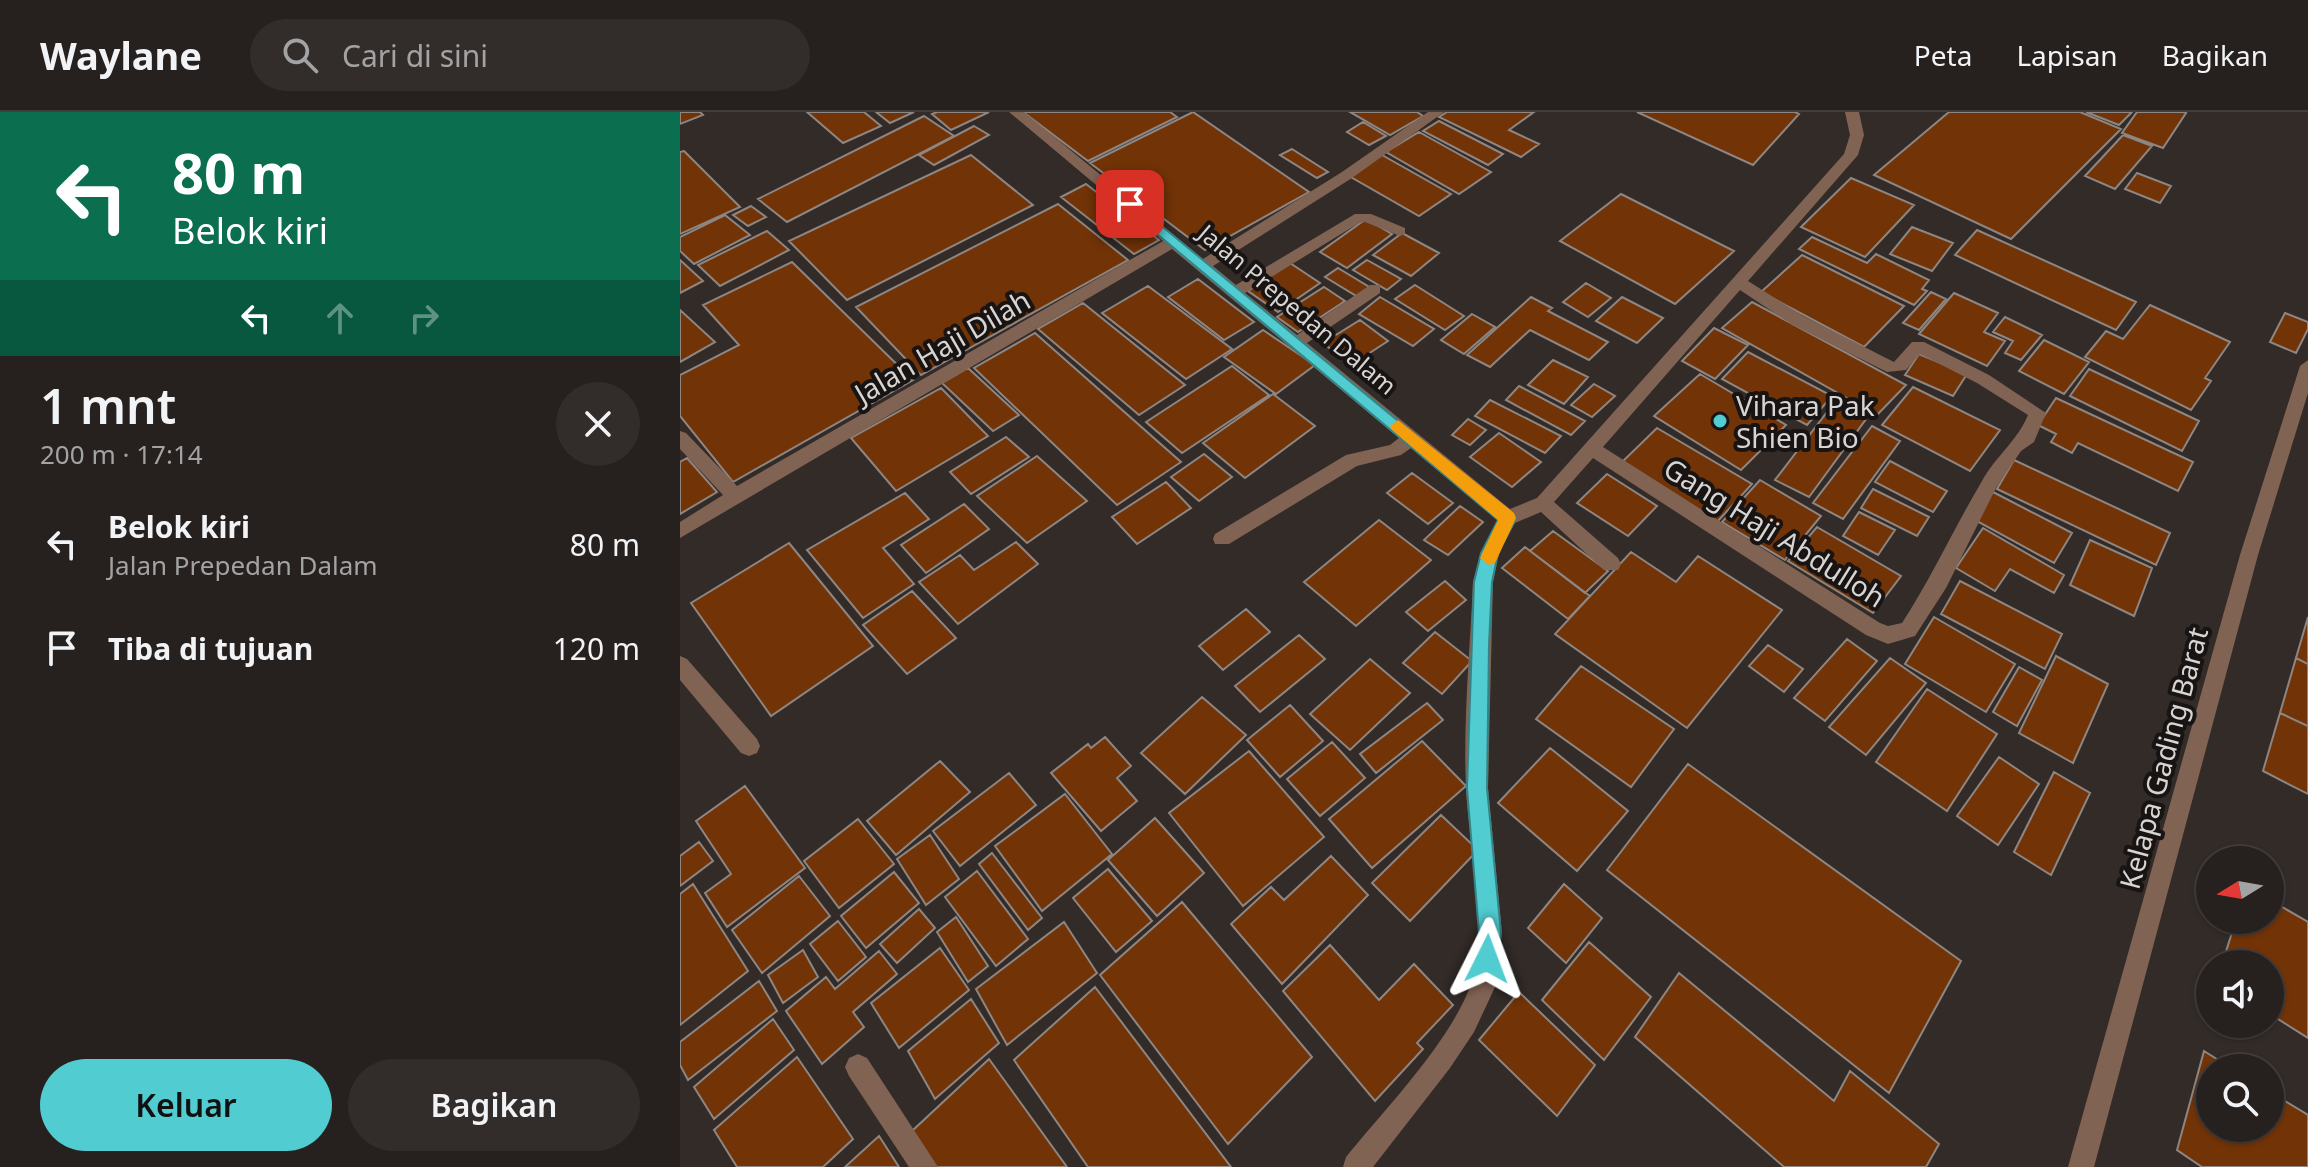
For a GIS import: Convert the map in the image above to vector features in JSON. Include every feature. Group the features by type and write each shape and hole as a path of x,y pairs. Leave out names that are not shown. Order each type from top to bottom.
{"street":[{"name":"Jalan Prepedan Dalam","path":"1016,112 1237,291 1508,518"},
{"path":"1204,265 1347,175 1437,112"},
{"path":"1356,1167 1441,1059 1465,1023 1484,985 1490,933 1477,788 1483,582 1490,553 1508,518 1543,503 1851,155 1857,135 1852,112"},
{"path":"1237,291 1355,219 1366,217 1400,231"},
{"name":"Jalan Haji Dilah","path":"735,496 1175,241"},
{"name":"Gang Haji Abdulloh","path":"1591,448 1873,629 1888,635 1908,630 1939,582 1989,484 2015,446 2028,437 2037,413 1983,379 1918,346 1900,366 1893,368 1797,320 1737,281"},
{"path":"1298,342 1375,289"},
{"name":"Kelapa Gading Barat","path":"2081,1167 2245,571 2308,366"},
{"path":"680,438 735,496 680,531"},
{"path":"1222,539 1352,460 1395,450 1412,438"},
{"path":"1543,503 1611,564"},
{"path":"680,665 749,746"},
{"path":"858,1067 925,1167"}],"building":[{"path":"680,112 700,112 703,115 680,124"},
{"path":"807,112 864,112 881,126 843,143"},
{"path":"876,112 914,112 890,123"},
{"path":"989,112 951,130 932,114"},
{"path":"1023,112 1170,112 1177,117 1088,161"},
{"path":"1193,112 1309,192 1205,250 1090,163"},
{"path":"1350,112 1417,112 1423,116 1390,135"},
{"path":"1447,112 1534,112 1509,130 1539,144 1521,157 1439,117"},
{"path":"1637,112 1795,112 1799,114 1753,165"},
{"path":"1949,112 2080,112 2121,129 2011,239 1874,175"},
{"path":"2086,112 2132,112 2119,125"},
{"path":"2137,112 2186,113 2163,148 2122,133"},
{"path":"924,116 954,136 787,222 758,199"},
{"path":"1439,121 1503,154 1488,165 1423,131"},
{"path":"1363,122 1386,136 1369,145 1347,132"},
{"path":"974,126 989,135 934,165 919,155"},
{"path":"1419,132 1491,172 1459,194 1386,152"},
{"path":"2123,135 2152,146 2115,189 2085,176"},
{"path":"1292,149 1328,172 1317,178 1280,155"},
{"path":"684,151 740,207 680,234 680,152"},
{"path":"971,155 1033,205 847,300 789,241"},
{"path":"1382,155 1451,194 1419,216 1349,176"},
{"path":"2137,173 2171,186 2160,203 2125,189"},
{"path":"1851,178 1914,205 1865,257 1801,227"},
{"path":"1086,184 1159,240 1134,254 1061,197"},
{"path":"1621,194 1734,251 1675,304 1560,241"},
{"path":"1058,204 1128,260 921,375 856,307"},
{"path":"751,206 766,217 748,226 733,215"},
{"path":"725,215 750,235 694,264 680,251 680,237"},
{"path":"1366,219 1392,234 1347,268 1320,252"},
{"path":"1912,227 1953,243 1932,271 1890,254"},
{"path":"1977,230 2136,302 2116,330 1955,255"},
{"path":"767,231 789,250 720,286 698,265"},
{"path":"1402,233 1439,253 1411,276 1373,255"},
{"path":"1812,237 1867,263 1876,254 1929,280 1922,289 1927,291 1914,305 1799,249"},
{"path":"1802,255 1904,306 1864,347 1761,292"},
{"path":"680,260 703,281 680,293"},
{"path":"1367,260 1401,279 1387,290 1353,270"},
{"path":"792,262 913,380 733,482 680,416 680,375 739,345 703,305"},
{"path":"1290,263 1320,283 1278,312 1248,291"},
{"path":"1338,268 1371,288 1358,297 1325,277"},
{"path":"1198,279 1254,322 1224,340 1168,297"},
{"path":"1586,283 1611,298 1588,317 1563,302"},
{"path":"1415,285 1464,316 1445,330 1395,299"},
{"path":"1148,286 1232,349 1186,379 1102,313"},
{"path":"1324,287 1345,301 1298,332 1277,317"},
{"path":"1931,292 1946,299 1919,330 1903,323"},
{"path":"1954,293 1998,313 1984,332 2005,341 1987,366 1919,334"},
{"path":"1380,297 1434,329 1413,346 1359,314"},
{"path":"1531,297 1552,308 1548,311 1608,342 1589,360 1530,330 1490,367 1467,355"},
{"path":"1622,297 1663,318 1637,343 1596,321"},
{"path":"1752,302 1906,385 1877,415 1722,328"},
{"path":"1083,303 1185,385 1139,415 1038,329"},
{"path":"2150,305 2230,342 2205,378 2211,381 2191,410 2085,357 2106,331 2123,339"},
{"path":"680,310 715,342 680,362"},
{"path":"2285,313 2308,322 2308,329 2296,353 2270,342"},
{"path":"1472,314 1495,327 1464,354 1441,340"},
{"path":"2005,317 2042,335 2021,360 2005,353 2013,341 1993,332"},
{"path":"1360,320 1388,341 1351,365 1323,343"},
{"path":"1714,328 1748,345 1715,379 1682,361"},
{"path":"1263,330 1315,365 1276,394 1224,357"},
{"path":"1035,333 1181,462 1117,505 974,368"},
{"path":"2044,340 2089,362 2064,394 2019,371"},
{"path":"1748,352 1832,396 1807,425 1722,379"},
{"path":"1919,354 1967,374 1953,396 1905,375"},
{"path":"1553,360 1588,377 1564,404 1528,385"},
{"path":"1232,366 1269,395 1182,453 1146,422"},
{"path":"968,368 1019,415 993,431 942,383"},
{"path":"2089,369 2199,421 2182,451 2070,396"},
{"name":"Vihara Pak Shien Bio","path":"1700,374 1786,425 1741,470 1654,416"},
{"path":"1594,384 1615,396 1592,417 1571,405"},
{"path":"1519,386 1585,421 1571,435 1506,400"},
{"path":"1913,387 2000,430 1970,471 1882,425"},
{"path":"941,388 988,436 896,491 851,438"},
{"path":"1273,394 1315,426 1245,478 1203,443"},
{"path":"2056,398 2193,462 2178,491 2078,443 2072,453 2051,442 2056,434 2038,425"},
{"path":"1837,399 1869,415 1809,497 1775,480"},
{"path":"1490,400 1561,436 1545,453 1475,416"},
{"path":"1468,419 1486,430 1470,445 1452,435"},
{"path":"1872,426 1900,441 1843,519 1813,503"},
{"path":"1657,428 1752,484 1717,522 1621,463"},
{"path":"1499,433 1541,462 1512,487 1470,457"},
{"path":"1006,437 1029,457 971,494 950,472"},
{"path":"1204,454 1232,477 1199,501 1171,477"},
{"path":"1037,456 1087,501 1027,543 977,496"},
{"path":"687,458 717,492 680,514 680,462"},
{"path":"2014,460 2170,533 2156,565 1997,489"},
{"path":"1890,461 1947,491 1933,512 1875,482"},
{"path":"1412,473 1453,503 1428,524 1387,493"},
{"path":"1607,474 1657,506 1628,536 1577,503"},
{"path":"1760,480 1821,516 1785,560 1722,522"},
{"path":"1166,482 1191,508 1137,544 1112,517"},
{"path":"1873,489 1929,517 1917,536 1861,508"},
{"path":"1993,492 2072,533 2054,563 1973,519"},
{"path":"905,493 929,519 883,548 914,584 863,618 807,550"},
{"path":"964,504 989,529 926,573 901,545"},
{"path":"1460,506 1483,522 1448,555 1424,540"},
{"path":"1859,512 1895,530 1878,555 1843,536"},
{"path":"1379,520 1431,560 1356,626 1304,582"},
{"path":"1817,527 1901,576 1873,613 1788,561"},
{"path":"1983,528 2064,575 2054,593 2010,569 1995,591 1956,568"},
{"path":"1553,531 1608,571 1585,593 1530,551"},
{"path":"2090,540 2152,568 2134,616 2070,585"},
{"path":"1016,542 1038,564 958,624 919,582 960,555 974,570"},
{"path":"789,543 873,646 771,716 691,603"},
{"path":"1525,547 1590,596 1568,619 1502,568"},
{"path":"1631,552 1676,582 1698,556 1782,610 1687,728 1555,634"},
{"path":"1445,581 1466,600 1428,631 1406,612"},
{"path":"1960,581 2062,634 2045,669 1941,614"},
{"path":"912,591 956,638 907,674 863,625"},
{"path":"1246,609 1270,632 1223,670 1199,646"},
{"path":"1934,617 2015,664 1986,712 1905,664"},
{"path":"2308,617 2308,664 2296,658"},
{"path":"1435,632 1472,661 1442,694 1403,663"},
{"path":"1299,635 1325,659 1260,712 1235,686"},
{"path":"1847,639 1877,661 1825,721 1794,698"},
{"path":"1768,645 1803,669 1784,692 1749,666"},
{"path":"2056,656 2108,684 2073,763 2019,733"},
{"path":"1890,658 1926,683 1866,755 1829,727"},
{"path":"2296,658 2308,664 2308,726 2280,713"},
{"path":"1370,659 1410,693 1350,750 1310,714"},
{"path":"1581,666 1674,729 1631,787 1536,719"},
{"path":"2019,667 2042,680 2017,726 1993,712"},
{"path":"1927,689 1997,734 1947,811 1876,762"},
{"path":"1202,697 1246,735 1185,794 1141,753"},
{"path":"1427,703 1443,720 1376,773 1360,754"},
{"path":"1290,705 1323,741 1280,777 1247,740"},
{"path":"2280,713 2308,726 2308,794 2263,771"},
{"path":"1105,737 1131,766 1117,778 1137,801 1101,831 1051,773 1088,744 1091,748"},
{"path":"1422,741 1466,786 1372,868 1329,819"},
{"path":"1332,742 1365,778 1320,816 1287,779"},
{"path":"1550,748 1628,811 1577,871 1498,803"},
{"path":"1249,751 1324,837 1243,906 1169,813"},
{"path":"1999,757 2039,784 1998,845 1957,816"},
{"path":"940,761 970,792 896,855 867,821"},
{"path":"1688,764 1961,961 1889,1093 1607,870"},
{"path":"2054,772 2090,793 2051,875 2014,852"},
{"path":"1009,773 1036,805 960,866 933,831"},
{"path":"745,786 805,868 727,927 705,893 731,874 696,821"},
{"path":"1065,794 1112,854 1042,911 995,846"},
{"path":"1441,815 1478,850 1410,921 1372,883"},
{"path":"1155,818 1204,873 1157,916 1108,860"},
{"path":"858,819 894,864 839,908 804,861"},
{"path":"930,835 959,879 926,905 897,859"},
{"path":"699,842 713,861 680,886 680,856"},
{"path":"992,853 1042,918 1028,930 979,864"},
{"path":"1331,856 1368,895 1282,984 1231,924 1271,887 1284,900"},
{"path":"1108,869 1152,921 1116,952 1073,898"},
{"path":"977,871 1028,939 996,966 945,897"},
{"path":"894,872 919,903 866,948 841,916"},
{"path":"799,876 830,916 762,973 732,930"},
{"path":"693,884 748,971 680,1025 680,894"},
{"path":"1564,884 1602,918 1566,963 1528,928"},
{"path":"1182,902 1312,1057 1228,1144 1100,975"},
{"path":"2284,908 2308,922 2308,1038 2284,1023 2284,950 2226,950 2232,934 2284,934"},
{"path":"919,909 935,928 897,963 880,944"},
{"path":"956,917 988,966 968,982 937,932"},
{"path":"838,921 866,957 838,981 810,944"},
{"path":"1064,922 1097,973 1007,1045 976,989"},
{"path":"1589,942 1651,997 1604,1060 1542,1000"},
{"path":"1330,945 1379,1000 1414,964 1453,1005 1417,1043 1423,1049 1375,1101 1283,991"},
{"path":"940,948 969,990 899,1048 871,1003"},
{"path":"803,950 818,977 783,1003 768,975"},
{"path":"879,951 897,974 853,1012 864,1027 822,1064 786,1011 826,977 835,989"},
{"path":"1679,973 1834,1101 1850,1071 1939,1144 1926,1167 1784,1167 1635,1037"},
{"path":"759,981 777,1011 688,1080 680,1065 680,1042"},
{"path":"1095,987 1231,1167 1088,1167 1014,1060"},
{"path":"1519,992 1595,1065 1557,1116 1479,1040"},
{"path":"971,999 999,1043 935,1099 908,1051"},
{"path":"773,1019 794,1050 714,1119 694,1087"},
{"path":"797,1057 853,1139 823,1167 737,1167 714,1130"},
{"path":"989,1059 1067,1167 935,1167 911,1132"},
{"path":"2196,1080 2196,1142 2284,1142 2284,1100 2308,1115 2308,1167 2202,1167 2177,1150"},
{"path":"879,1136 899,1167 845,1167"}],"slow traffic":[{"path":"1398,426 1508,518 1489,558"}],"place":[{"name":"Vihara Pak Shien Bio","path":"1720,421"}],"route":[{"path":"1130,204 1508,518 1490,553 1483,582 1480,644 1477,788 1490,933 1487,959"}]}
